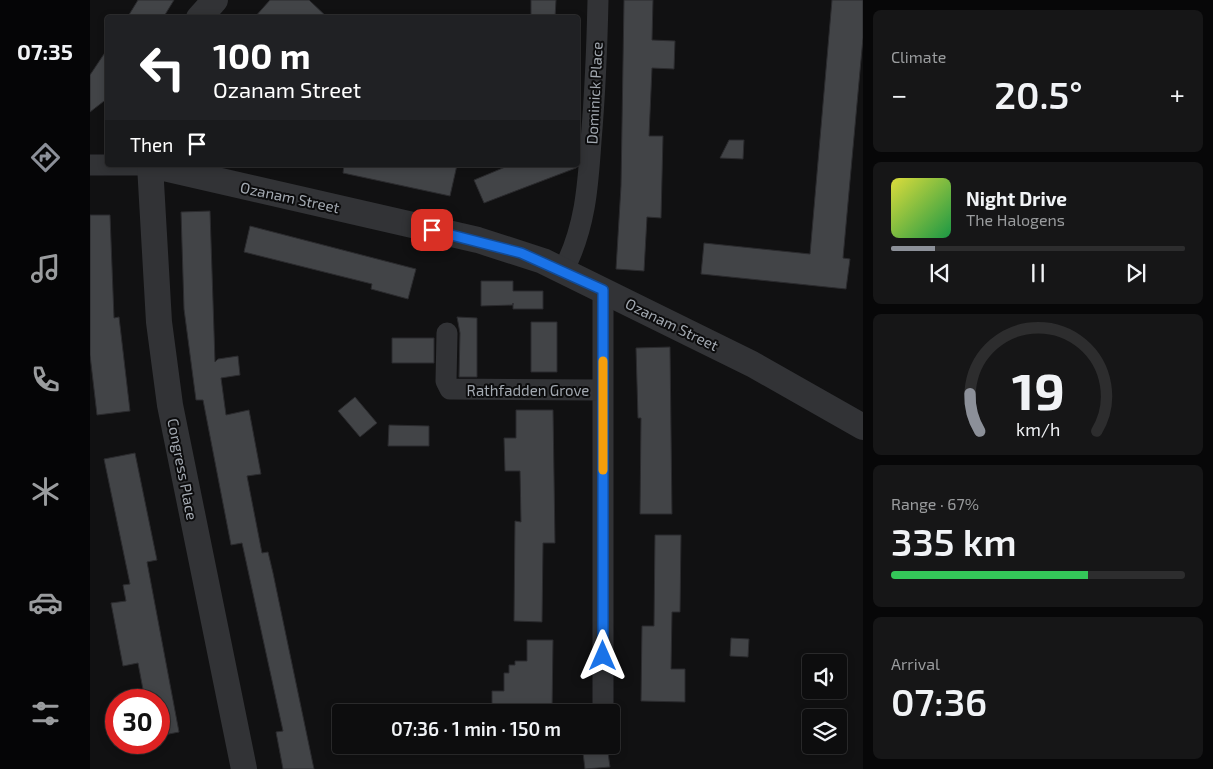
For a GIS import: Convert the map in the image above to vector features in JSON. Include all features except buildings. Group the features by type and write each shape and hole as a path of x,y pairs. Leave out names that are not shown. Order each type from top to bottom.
{"street":[{"path":"202,15 215,0"},
{"name":"Dominick Place","path":"563,270 578,238 587,200 593,126 598,0"},
{"path":"90,165 105,165"},
{"name":"Congress Place","path":"151,167 159,322 169,396 244,769"},
{"name":"Ozanam Street","path":"160,167 478,240 521,253 563,270 752,364 863,425"},
{"path":"603,290 603,704"},
{"name":"Rathfadden Grove","path":"446,333 446,381 450,389 603,390"}],"slow traffic":[{"path":"603,361 603,470"}],"route":[{"path":"432,230 478,240 521,253 543,261 603,290 603,656"}]}
